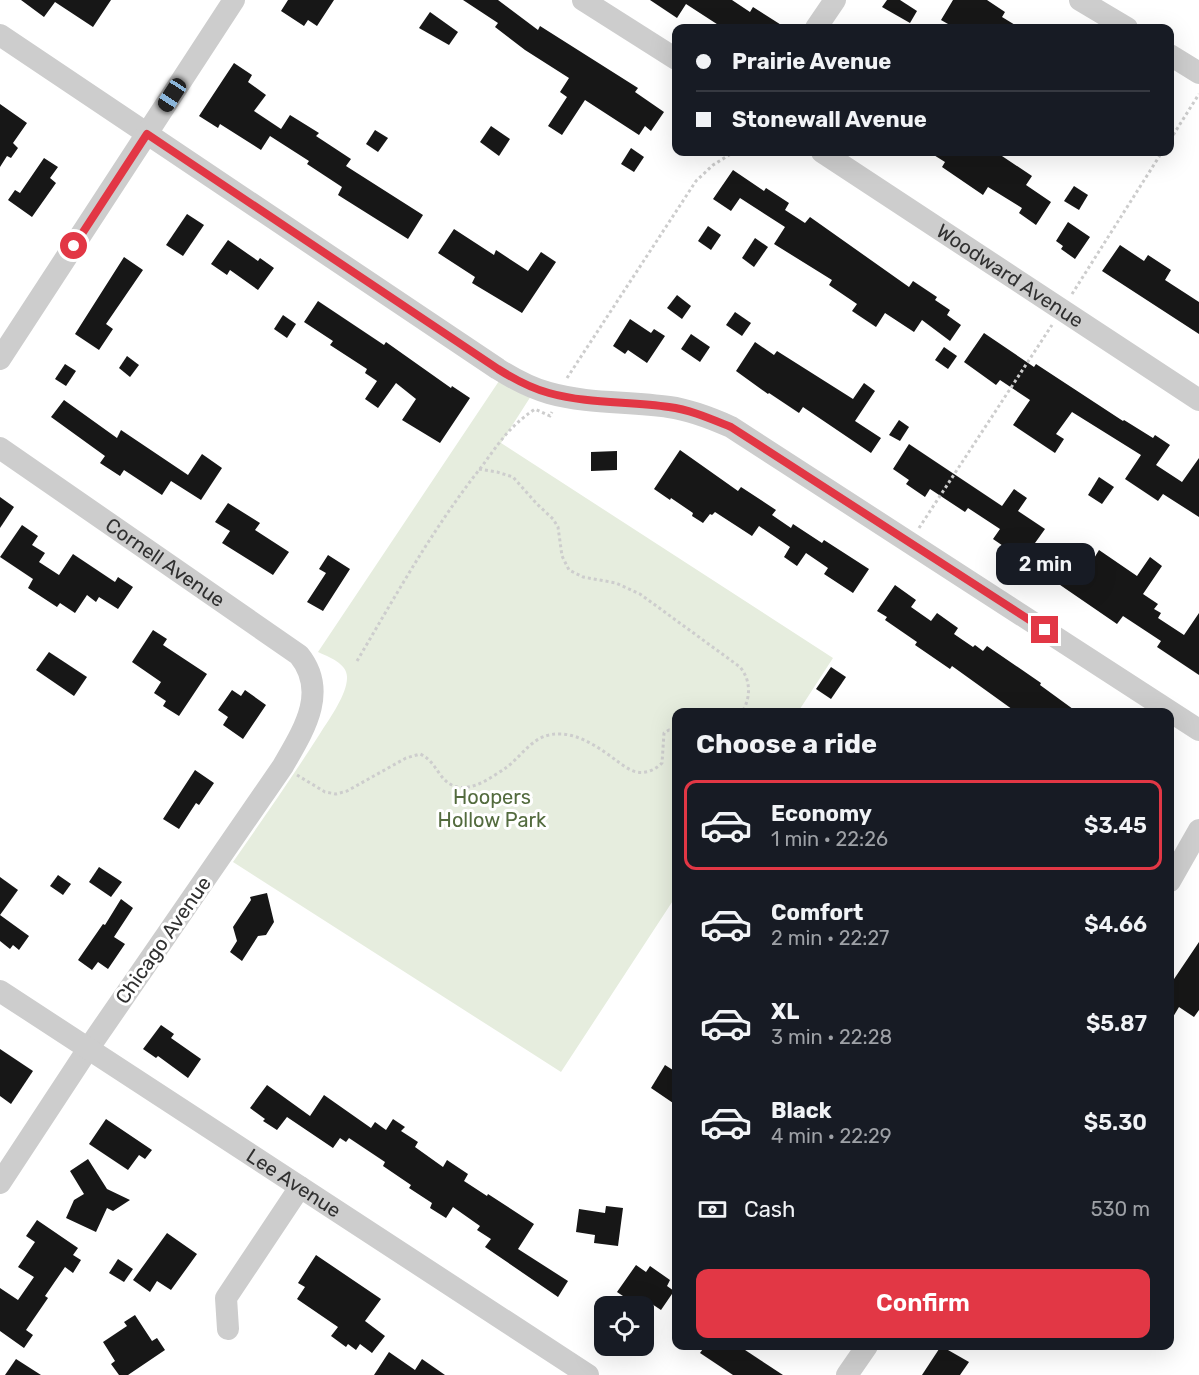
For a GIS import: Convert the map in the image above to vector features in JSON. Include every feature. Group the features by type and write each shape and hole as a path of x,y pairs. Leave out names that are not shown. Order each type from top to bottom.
{"street":[{"path":"0,359 234,0"},
{"path":"583,0 672,56"},
{"path":"819,24 835,0"},
{"path":"1080,0 1120,24"},
{"path":"0,35 523,384 549,393 580,399 668,407 705,416 746,436 1165,708"},
{"path":"1174,57 1199,73"},
{"name":"Woodward Avenue","path":"828,156 1199,400"},
{"name":"Cornell Avenue","path":"0,448 299,655 307,665 314,691"},
{"name":"Chicago Avenue","path":"0,1183 88,1049 283,766 306,721 314,691"},
{"path":"1174,714 1199,730"},
{"path":"1174,874 1199,830"},
{"name":"Lee Avenue","path":"0,991 588,1375"},
{"path":"228,1329 226,1298 300,1187"},
{"path":"847,1375 864,1350"}],"path":[{"path":"1174,134 1199,94"},
{"path":"909,542 1159,156"},
{"path":"479,469 513,477 553,519 558,527 562,556 569,570 583,577 616,583 640,594 732,659 746,673 748,701 744,708"},
{"path":"283,766 313,785 336,794 347,791 406,758 420,754 432,762 448,783 467,788 506,767 540,738 561,734 572,736 600,749 630,770 648,771 662,763 664,733 672,730"}],"green space":[{"name":"Hoopers Hollow Park","path":"499,381 531,396 501,443 833,658 801,708 672,708 672,902 561,1072 233,862 333,713 344,691 347,678 344,669 337,662 318,652"}],"building":[{"path":"21,0 111,0 93,27 55,2 44,17"},
{"path":"288,0 334,0 317,26 308,20 304,26 281,11"},
{"path":"463,0 498,0 538,30 540,26 638,88 635,92 664,112 651,131 645,126 639,135 585,100 562,135 548,126 567,97 560,92 569,78 525,50 495,27 498,23"},
{"path":"650,0 732,0 750,12 753,7 780,24 717,24 686,4 677,18"},
{"path":"887,0 900,0 917,11 910,23 882,7"},
{"path":"953,0 987,0 1005,12 1002,17 1013,24 948,24 941,20"},
{"path":"430,12 458,32 449,45 419,28"},
{"path":"234,63 252,75 248,82 266,95 254,111 281,129 290,115 319,133 316,136 351,159 346,166 423,215 408,239 338,195 342,187 307,164 309,161 270,136 261,150 220,124 218,128 199,116"},
{"path":"0,104 27,123 13,143 18,148 11,158 7,156 0,167"},
{"path":"491,126 510,139 499,156 480,142"},
{"path":"375,130 388,138 378,152 366,144"},
{"path":"631,148 644,157 634,172 621,164"},
{"path":"935,156 1002,156 1032,176 1026,185 1051,202 1036,225 1019,213 1022,208 988,187 983,195 942,167 945,162"},
{"path":"44,158 58,167 50,178 56,183 32,217 8,200 15,190 20,193"},
{"path":"733,170 764,191 766,188 789,203 785,210 805,223 810,217 909,287 913,281 937,297 935,300 950,310 947,315 961,325 950,341 922,320 914,332 885,313 876,327 852,311 857,304 829,285 832,280 774,244 785,227 740,198 731,211 713,199"},
{"path":"1074,186 1088,195 1079,210 1064,201"},
{"path":"187,214 204,225 183,256 166,245"},
{"path":"1068,222 1090,237 1075,259 1061,249 1063,246 1056,241"},
{"path":"708,226 721,235 711,250 698,241"},
{"path":"454,229 494,255 496,250 528,271 541,252 556,262 522,313 472,283 475,277 438,253"},
{"path":"755,238 768,247 754,267 742,258"},
{"path":"228,240 258,261 260,258 274,268 258,290 230,270 227,275 211,264"},
{"path":"1120,245 1144,261 1148,255 1171,270 1165,280 1199,302 1199,334 1102,271"},
{"path":"124,257 143,270 106,324 113,329 99,350 75,334"},
{"path":"677,295 691,306 682,319 667,308"},
{"path":"318,301 384,345 386,342 451,388 452,386 470,398 440,443 402,420 416,399 396,383 378,408 365,399 377,381 365,373 367,369 330,345 333,341 304,322"},
{"path":"735,312 751,323 742,336 726,325"},
{"path":"283,315 296,324 287,338 274,329"},
{"path":"630,319 651,333 654,329 665,336 647,363 628,350 625,354 613,346"},
{"path":"984,333 1034,367 1036,364 1123,421 1153,438 1155,435 1170,445 1156,465 1182,482 1199,458 1199,517 1163,494 1158,501 1125,479 1141,455 1072,412 1056,434 1064,439 1055,453 1013,425 1030,400 1000,380 996,385 964,362"},
{"path":"691,334 710,347 700,362 681,349"},
{"path":"755,342 774,355 777,351 853,399 864,383 875,391 855,421 881,438 871,453 803,407 799,413 736,371"},
{"path":"944,347 957,356 948,369 935,360"},
{"path":"127,356 139,365 130,377 119,368"},
{"path":"65,364 76,371 66,386 55,379"},
{"path":"64,400 117,438 121,430 188,475 202,454 222,468 201,500 171,481 162,495 124,470 120,476 100,463 105,456 51,417"},
{"path":"899,420 909,427 900,441 889,435"},
{"path":"909,444 1002,506 1014,489 1027,498 1018,511 1045,529 1035,543 1082,578 1099,550 1137,576 1150,557 1162,566 1143,594 1158,604 1154,609 1161,613 1158,618 1184,635 1199,613 1199,675 1157,647 1161,641 1123,616 1117,624 993,539 1000,529 968,508 965,512 930,489 925,497 906,484 909,480 893,469"},
{"path":"680,450 738,491 741,487 776,510 772,515 791,528 793,524 822,543 824,540 869,569 853,593 824,574 828,568 806,553 797,566 784,557 790,547 759,526 752,536 715,512 710,514 703,523 692,516 693,513 654,489"},
{"path":"617,451 617,470 591,471 591,452"},
{"path":"1099,477 1114,487 1102,504 1088,495"},
{"path":"0,497 14,507 0,528"},
{"path":"228,503 260,523 255,530 289,552 273,575 222,543 230,531 215,522"},
{"path":"22,525 38,536 32,545 45,553 39,562 59,575 73,554 115,582 118,577 133,587 118,609 99,597 96,602 87,595 75,613 60,603 57,607 28,588 33,579 0,557"},
{"path":"328,555 350,569 323,611 307,602 326,573 319,569"},
{"path":"895,585 916,600 911,607 931,621 937,613 958,628 954,634 983,651 987,646 1041,683 1040,685 1072,708 1010,708 952,666 950,669 915,645 917,642 885,620 887,617 877,611"},
{"path":"153,630 167,639 163,645 207,674 179,716 163,706 166,701 154,693 161,682 132,662"},
{"path":"49,652 87,677 74,696 36,670"},
{"path":"831,667 846,677 831,699 816,689"},
{"path":"232,690 241,696 245,690 266,705 243,739 223,725 228,717 218,710"},
{"path":"195,770 214,783 199,805 196,803 179,829 163,819"},
{"path":"99,867 122,882 111,897 89,882"},
{"path":"58,875 71,884 63,895 50,886"},
{"path":"0,877 18,890 0,915"},
{"path":"267,893 274,922 266,935 258,936 242,961 230,952 237,941 233,927 251,900 250,897"},
{"path":"121,899 133,908 114,937 125,944 108,969 98,962 92,970 78,960 103,924 105,925"},
{"path":"0,915 29,936 19,950 13,945 10,949 0,941"},
{"path":"1199,942 1199,1010 1194,1017 1179,1007 1174,1015 1174,979"},
{"path":"161,1025 174,1034 171,1038 201,1059 188,1078 158,1056 156,1058 143,1049"},
{"path":"0,1049 33,1071 11,1104 0,1096"},
{"path":"665,1065 672,1069 672,1102 651,1088"},
{"path":"267,1085 310,1116 324,1095 371,1128 375,1122 386,1130 393,1119 405,1127 401,1131 418,1142 415,1147 443,1167 447,1160 468,1174 464,1181 534,1224 518,1249 568,1281 558,1297 485,1247 491,1239 477,1230 480,1226 453,1207 446,1218 430,1208 432,1203 409,1188 411,1185 383,1166 385,1162 349,1138 346,1142 340,1138 333,1148 287,1117 277,1130 263,1121 265,1119 250,1108"},
{"path":"106,1119 152,1150 145,1159 139,1155 128,1170 89,1144"},
{"path":"88,1159 107,1189 130,1200 113,1211 107,1208 96,1232 66,1218 74,1200 84,1194 70,1171"},
{"path":"606,1206 623,1208 618,1246 594,1243 595,1235 576,1232 579,1209 605,1213"},
{"path":"37,1220 78,1248 73,1255 81,1260 73,1273 65,1267 45,1296 48,1298 26,1330 33,1335 24,1348 0,1331 0,1288 18,1300 34,1277 18,1267 35,1242 26,1236"},
{"path":"167,1233 197,1254 171,1290 157,1281 150,1292 133,1280"},
{"path":"316,1255 381,1299 365,1321 385,1336 372,1353 360,1344 356,1350 348,1344 346,1347 331,1336 338,1327 297,1299 305,1287 298,1283"},
{"path":"118,1259 133,1269 124,1282 109,1273"},
{"path":"636,1265 646,1272 650,1266 670,1280 667,1286 672,1290 672,1294 661,1310 654,1305 654,1296 623,1296 617,1292"},
{"path":"135,1315 152,1341 157,1338 165,1350 128,1375 119,1375 111,1364 115,1361 103,1342 127,1326 124,1322"},
{"path":"702,1350 745,1350 783,1375 733,1375 700,1353"},
{"path":"938,1350 948,1350 969,1362 960,1375 922,1375"},
{"path":"389,1352 415,1370 422,1359 445,1375 374,1375"},
{"path":"16,1359 41,1375 5,1375"}],"route":[{"path":"74,246 147,134 523,384 549,393 580,399 682,409 731,427 1045,630"}]}
